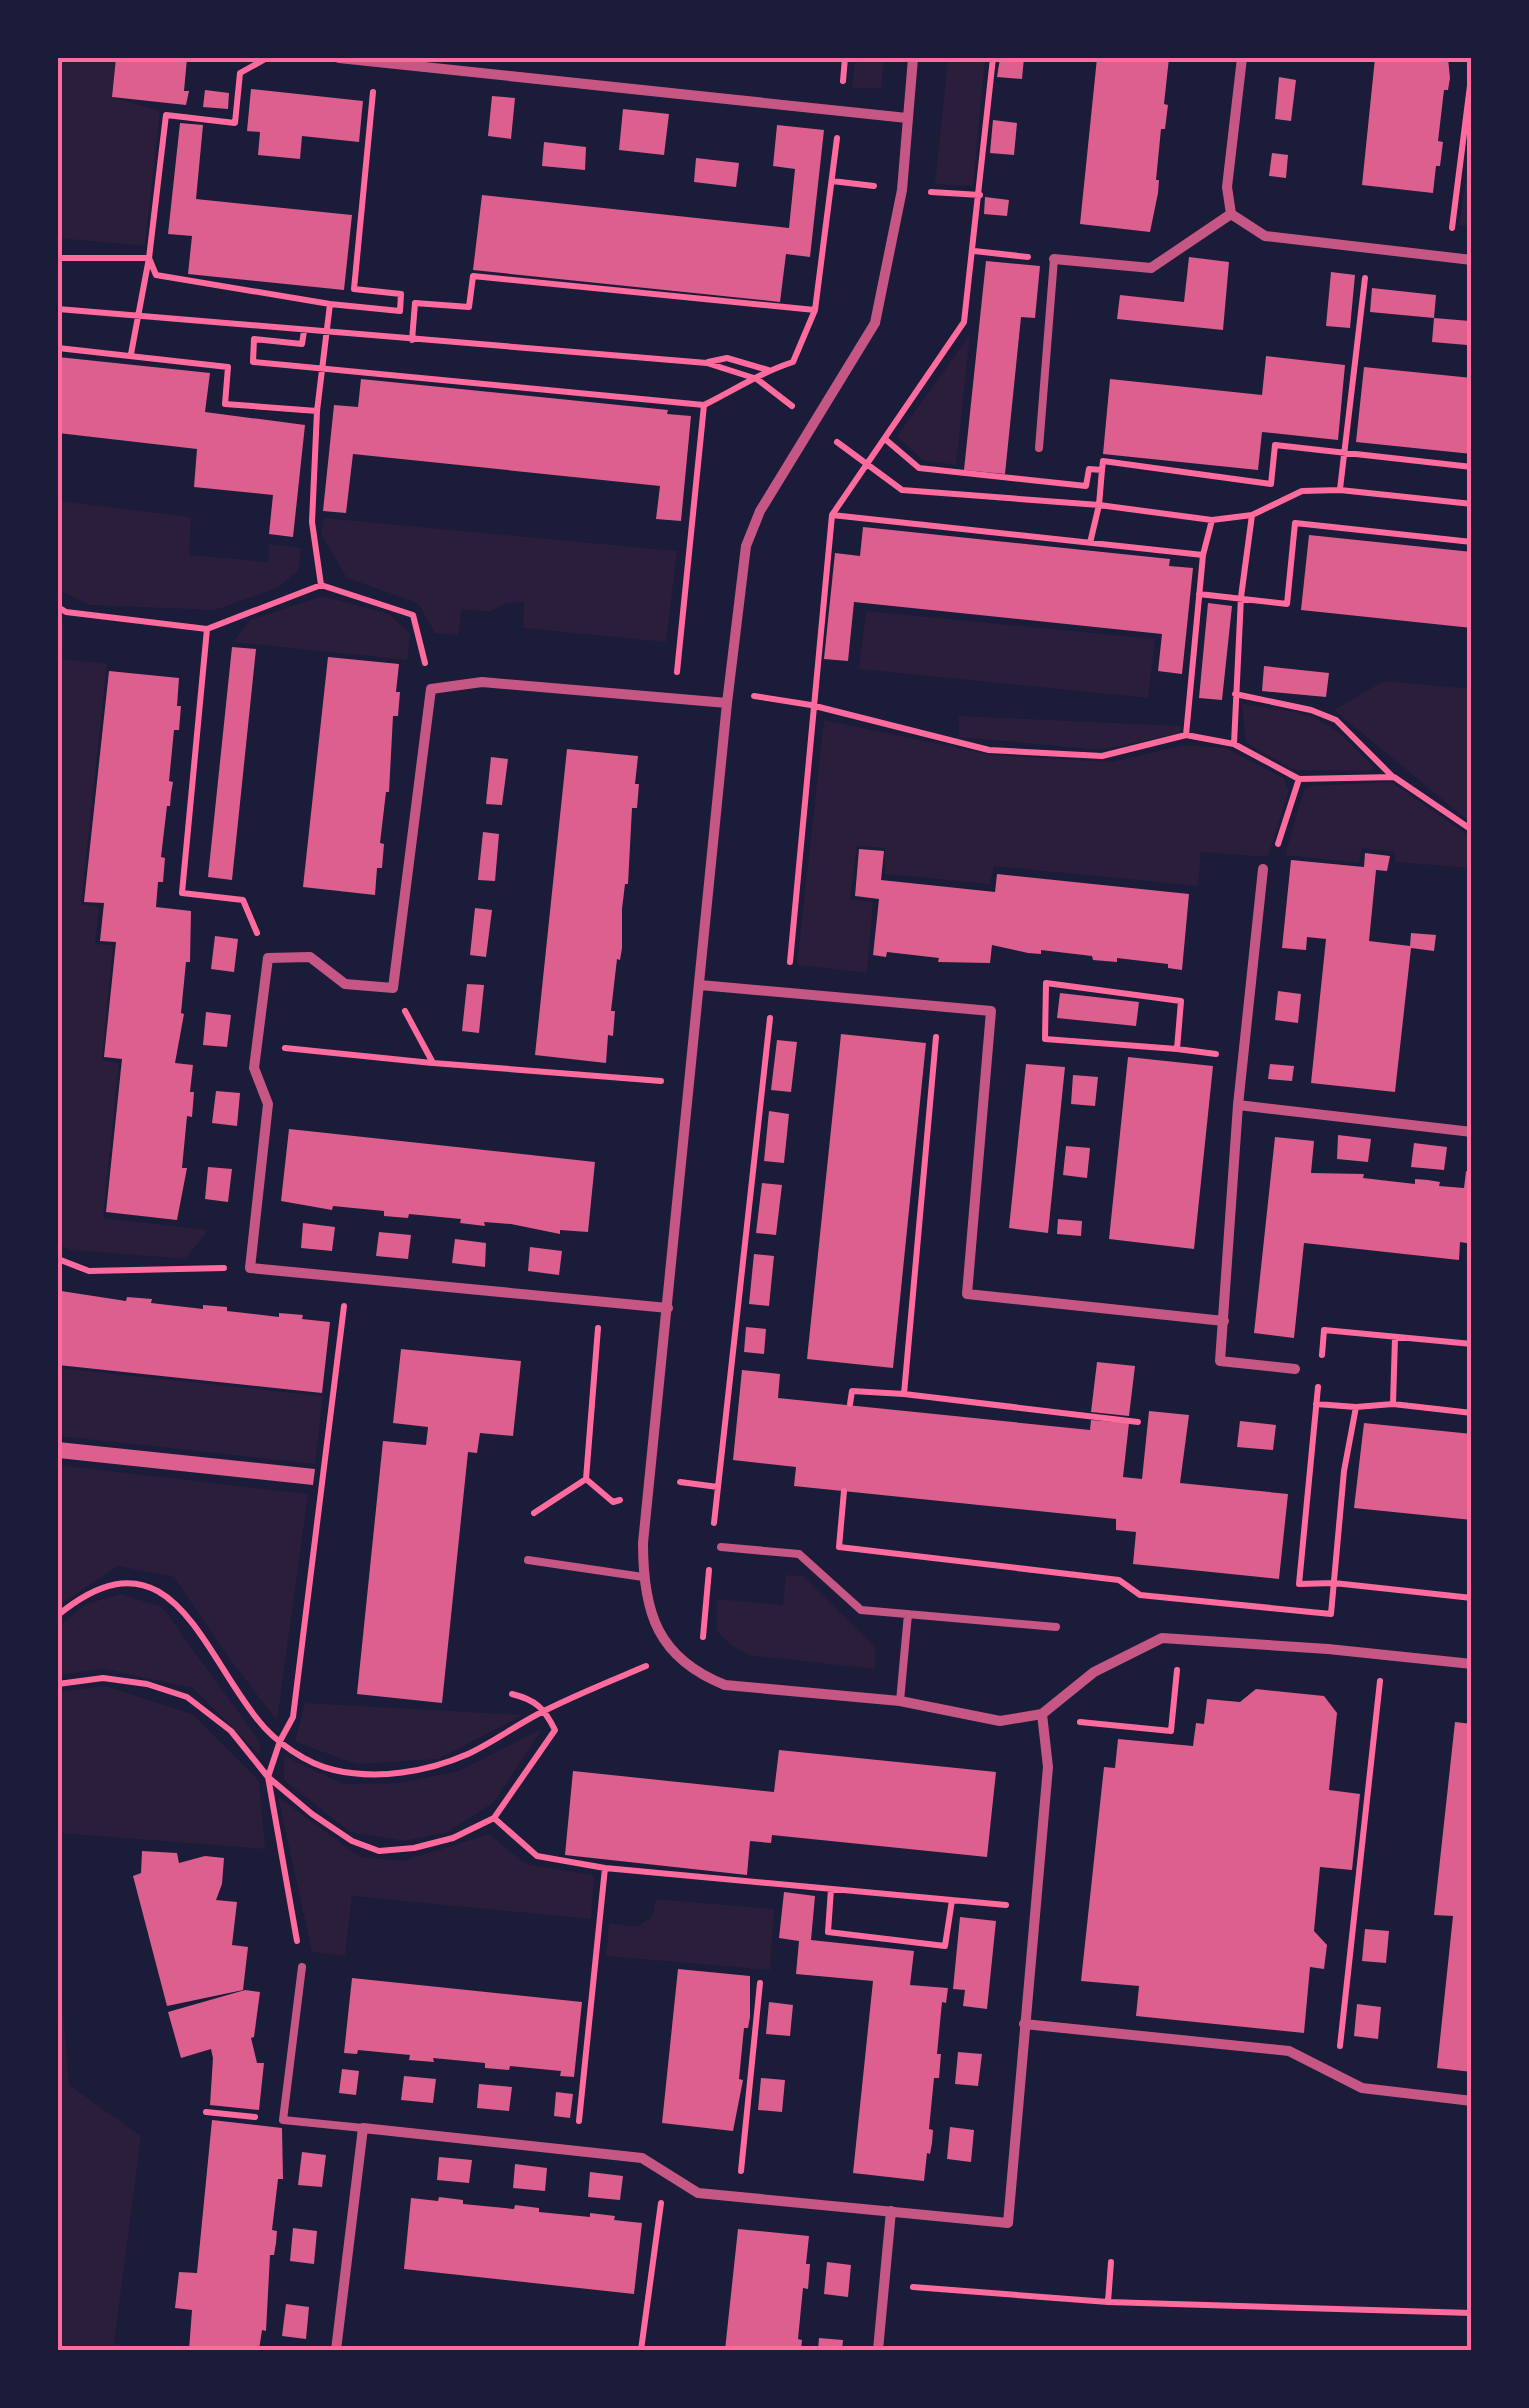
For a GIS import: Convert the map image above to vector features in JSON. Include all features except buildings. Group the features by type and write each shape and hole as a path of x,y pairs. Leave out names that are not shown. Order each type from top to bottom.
{"street":[{"path":"339,58 906,118"},
{"path":"913,58 902,190 874,323 760,511 746,546 644,1543 643,1576 651,1618 673,1654 700,1675 725,1684 900,1702 1000,1721 1043,1716 1094,1672 1162,1638 1472,1664"},
{"path":"1242,58 1227,187 1231,214 1265,236 1472,260"},
{"path":"1054,259 1150,268 1231,214"},
{"path":"668,1308 250,1268 268,1104 254,1068 268,958 310,958 344,984 393,988 431,688 482,682 674,698 728,698"},
{"path":"1262,869 1238,1105 1220,1361 1295,1369"},
{"path":"700,986 991,1011 967,1294 1224,1322"},
{"path":"1238,1105 1472,1132"},
{"path":"336,2350 362,2128 642,2158 698,2193 1008,2223 1048,1767 1043,1716"},
{"path":"1024,2024 1289,2051 1362,2088 1472,2101"},
{"path":"878,2350 891,2211"}],"lane":[{"path":"1038,448 1054,259"},
{"path":"722,1547 798,1554 861,1610 1056,1627"},
{"path":"528,1560 643,1576"},
{"path":"900,1702 908,1614"},
{"path":"302,1967 284,2120 362,2128"}],"path":[{"path":"131,354 149,258 166,114 235,123 240,72 267,58"},
{"path":"304,330 302,344 254,339 253,362 704,404 768,370 793,362 815,310 827,237 845,58"},
{"path":"787,993 832,515 964,322 994,58"},
{"path":"149,258 156,274 330,304 400,311 401,294 354,289 376,61"},
{"path":"1449,258 1472,70"},
{"path":"1340,490 1369,247"},
{"path":"974,251 1054,259"},
{"path":"58,258 149,258"},
{"path":"412,340 415,303 469,307 473,276 815,310"},
{"path":"320,585 312,522 317,411 330,304"},
{"path":"58,308 707,362 757,379 815,424"},
{"path":"58,348 228,367 225,404 317,411"},
{"path":"707,362 727,358 768,370"},
{"path":"674,698 704,404"},
{"path":"886,438 918,468 1086,486 1089,469 1102,470"},
{"path":"1090,543 1099,505 1102,461 1271,484 1275,446 1472,467"},
{"path":"864,465 902,490 1099,505 1212,520 1252,515 1302,492 1340,490 1472,504"},
{"path":"832,515 1203,555"},
{"path":"1234,744 1241,598 1252,515"},
{"path":"1186,735 1203,555 1212,520"},
{"path":"1199,594 1286,604 1295,523 1472,542"},
{"path":"58,607 66,612 207,629 320,585 413,615 431,688"},
{"path":"207,629 182,893 243,900 268,958"},
{"path":"1235,694 1311,710 1336,720 1394,778 1472,830"},
{"path":"728,698 812,705 989,750 1102,756 1186,735 1234,744 1299,779 1394,778"},
{"path":"1262,869 1272,860 1299,779"},
{"path":"1046,982 1181,1001 1177,1049 1044,1039 1044,1000 1046,982"},
{"path":"393,988 433,1063"},
{"path":"713,1532 772,992"},
{"path":"904,1394 939,1006"},
{"path":"260,1030 286,1049 690,1083"},
{"path":"58,1259 89,1271 250,1268"},
{"path":"302,1967 268,1778 293,1717 348,1278"},
{"path":"534,1513 586,1479 600,1302"},
{"path":"1321,1359 1324,1330 1472,1344"},
{"path":"1392,1404 1395,1338"},
{"path":"1320,1374 1300,1584 1334,1583 1472,1598"},
{"path":"850,1404 852,1391 904,1394 1138,1422"},
{"path":"1316,1404 1356,1408 1392,1404 1472,1413"},
{"path":"1328,1649 1344,1471 1356,1408"},
{"path":"844,1490 839,1547 1119,1580 1140,1595 1331,1614"},
{"path":"700,1675 710,1565"},
{"path":"58,1615 100,1588 123,1584 145,1586 170,1597 192,1622 259,1722 311,1762 333,1770 407,1774 467,1754 545,1710 673,1654"},
{"path":"1043,1716 1171,1731 1181,1639"},
{"path":"1337,2076 1381,1654"},
{"path":"58,1684 103,1678 148,1684 188,1696 231,1731 268,1778 312,1814 352,1841 379,1852 453,1838 494,1818 556,1730 545,1710 533,1699 512,1694"},
{"path":"494,1818 537,1856 604,1868 1034,1908"},
{"path":"576,2151 604,1868"},
{"path":"831,1889 828,1932 945,1946 952,1900"},
{"path":"738,2197 760,1983"},
{"path":"206,2112 284,2120"},
{"path":"642,2350 665,2170"},
{"path":"1108,2302 1112,2262"},
{"path":"885,2285 1108,2302 1472,2313"}],"shaded area":[{"path":"58,58 116,58 112,97 160,111 145,246 58,238"},
{"path":"855,58 884,58 881,88 852,88"},
{"path":"948,58 985,58 973,186 935,184"},
{"path":"1471,145 1471,226 1459,225"},
{"path":"970,335 956,465 923,460 897,436"},
{"path":"58,501 191,517 189,555 269,562 269,544 301,548 298,571 277,588 215,610 90,605 58,590"},
{"path":"324,518 677,551 666,642 523,628 524,602 507,603 490,612 462,609 458,635 435,633 418,603 347,578 321,534"},
{"path":"323,596 389,614 410,634 407,660 233,642 250,620"},
{"path":"866,611 1155,639 1148,698 859,669"},
{"path":"58,623 64,626 63,659 107,664 81,904 99,907 95,944 113,945 102,1060 119,1063 103,1218 208,1230 186,1259 71,1250 58,1245"},
{"path":"1384,681 1471,689 1471,823 1334,710"},
{"path":"1242,704 1316,719 1342,736 1374,767 1369,771 1294,770 1246,743"},
{"path":"959,716 1181,726 1180,733 1102,750 959,737"},
{"path":"824,720 992,755 1112,762 1184,745 1226,748 1283,778 1289,790 1268,857 1201,852 1198,886 994,866 990,884 885,874 885,848 857,846 850,899 873,902 867,973 797,965"},
{"path":"1391,782 1471,837 1471,868 1395,862 1395,852 1362,848 1359,863 1285,855 1304,790 1312,786"},
{"path":"58,1368 323,1396 315,1464 58,1436"},
{"path":"58,1465 308,1494 277,1721 174,1577 118,1566 58,1606"},
{"path":"786,1575 803,1576 875,1647 875,1669 749,1655 717,1631 717,1599 783,1605"},
{"path":"121,1594 162,1607 260,1742 260,1755 193,1688 104,1669 58,1675 58,1627 86,1604"},
{"path":"105,1686 192,1714 259,1781 265,1849 58,1833 58,1692"},
{"path":"305,1703 523,1715 438,1759 357,1764 295,1742"},
{"path":"542,1729 494,1802 448,1832 405,1841 350,1832 284,1780 284,1756 343,1784 400,1783 459,1771"},
{"path":"278,1797 360,1857 403,1861 489,1834 526,1864 594,1875 591,1919 352,1896 345,1956 312,1952"},
{"path":"656,1899 774,1909 770,1970 606,1956 609,1923 637,1927 652,1917"},
{"path":"58,1945 69,2085 141,2136 114,2344 158,2350 58,2350"}]}
